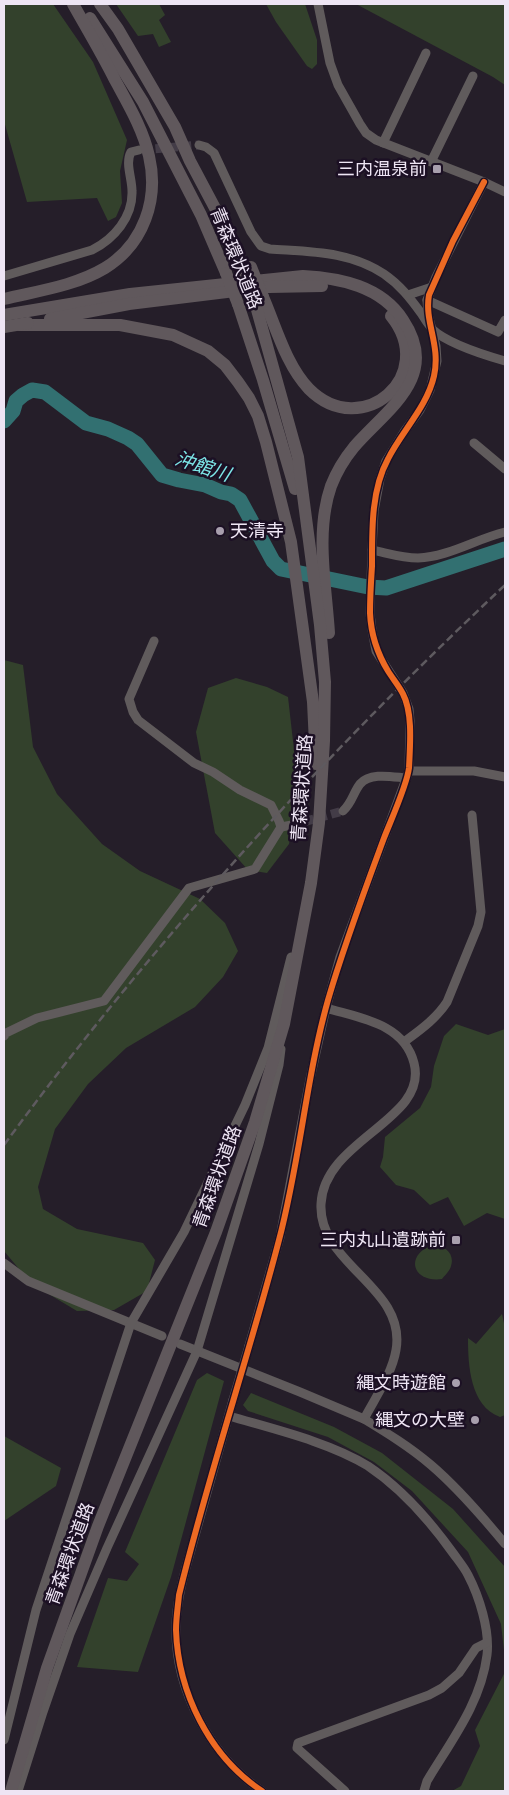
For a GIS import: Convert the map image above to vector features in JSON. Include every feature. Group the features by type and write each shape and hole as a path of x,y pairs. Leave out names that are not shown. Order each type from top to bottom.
{"highway":[{"path":"4,299 82,278 105,268 131,246 148,214 152,196 152,178 149,155 138,122 73,4"},
{"name":"青森環状道路","path":"80,4 143,102 201,216 226,273 238,304 317,549"},
{"name":"青森環状道路","path":"11,1791 47,1668 98,1526 216,1232 255,1122 284,1024 306,911 319,823 324,741 321,585 317,549 298,457 259,298 238,241 216,210 190,161 175,127 132,53 100,4"},
{"path":"4,327 18,319 130,294 303,276 327,278 353,284 376,293 401,315 410,330 416,360 414,373 409,387 400,400 353,448 332,483 326,502 317,549"},
{"path":"18,319 269,287 335,286 355,292 385,309 397,325 404,340 407,357 404,374 395,388 383,399 369,407 354,409 337,407 321,399 309,388 296,371 259,298"},
{"path":"4,315 18,319 148,329 173,335 208,351 225,366 249,398 258,416 280,491 291,542 313,702 319,823"}],"street":[{"path":"318,4 330,63 338,85 366,133 383,143 505,192"},
{"path":"383,143 426,53"},
{"path":"431,162 473,76"},
{"path":"199,145 206,147 214,153 250,232 261,246 270,249 317,251 350,258 384,274 408,295 432,329 454,342 483,355 505,361"},
{"path":"4,276 92,250 106,243 124,222 131,202 132,191 128,157 131,152 139,150"},
{"path":"262,1791 239,1773 216,1749 205,1731 188,1692 179,1662 176,1629 179,1595 280,1237 310,1079 340,957 408,774 409,709 403,693 376,651 370,613 374,511 380,479 386,461 420,410 430,390 434,376 437,361 427,300 453,241 484,182"},
{"path":"408,295 432,288"},
{"path":"427,300 498,332 505,320"},
{"path":"474,444 505,469"},
{"path":"372,550 406,558 421,558 450,551 505,532"},
{"path":"154,641 129,699 138,720 194,763 270,805 281,827"},
{"path":"343,811 350,804 360,783 369,777 474,771 505,776"},
{"path":"404,1042 434,1019 447,1002 478,926 481,912 472,815"},
{"path":"4,1036 6,1032 37,1018 104,1001 189,888 255,869 281,827 292,825"},
{"path":"4,1740 36,1610 131,1323 184,1232 246,1105 268,1048 296,937 306,911"},
{"path":"326,1008 382,1025 392,1030 404,1042 415,1064 414,1085 404,1104 338,1162 324,1184 321,1197 323,1223 329,1238 340,1253 382,1299 395,1322 396,1350 392,1366 364,1419"},
{"path":"18,1791 42,1712 70,1634 197,1351 259,1144 279,1066 284,1024"},
{"path":"4,1263 28,1281 162,1336"},
{"path":"180,1344 364,1419 401,1442 458,1489 505,1544"},
{"path":"228,1416 337,1451 368,1466 392,1485 445,1542 467,1573 480,1600 487,1654 479,1689 472,1708 427,1781 424,1791"},
{"path":"344,1791 297,1748 298,1743 429,1695 442,1688 459,1673 476,1648 486,1643"}],"green space":[{"path":"4,4 53,4 93,62 127,140 120,171 122,203 116,217 108,221 97,198 27,202 4,121"},
{"path":"116,4 159,4 165,15 159,20 171,42 159,47 153,34 138,36"},
{"path":"266,4 305,4 317,40 317,64 312,69 307,66 276,22"},
{"path":"356,4 505,4 505,85 493,77"},
{"path":"4,660 23,665 33,747 57,794 102,844 140,871 200,899 225,923 238,951 223,977 195,1007 126,1048 88,1084 55,1129 38,1187 43,1209 77,1229 143,1243 155,1260 147,1291 114,1310 77,1311 47,1293 25,1276 4,1251"},
{"path":"236,678 267,687 288,697 299,794 289,844 267,873 248,870 215,833 196,732 208,688"},
{"path":"456,1024 488,1035 505,1029 505,1219 487,1213 464,1226 448,1197 430,1205 414,1190 396,1185 380,1167 385,1137 420,1108 431,1087 434,1066 444,1036"},
{"path":"433,1245 445,1248 452,1258 449,1271 442,1279 424,1277 415,1267 418,1255 424,1249"},
{"path":"502,1314 505,1328 505,1415 500,1417 490,1412 482,1404 477,1394 470,1372 468,1338 476,1344"},
{"path":"207,1373 224,1381 171,1577 138,1672 77,1667 108,1578 127,1581 139,1564 125,1552 197,1380"},
{"path":"251,1393 334,1427 382,1453 453,1509 505,1567 505,1659 501,1624 468,1552 412,1491 374,1462 328,1437 248,1411 243,1405"},
{"path":"4,1436 61,1468 56,1486 4,1521"},
{"path":"505,1672 505,1791 452,1791 461,1786 480,1746 475,1730"}],"waterway":[{"name":"沖館川","path":"4,421 13,411 16,401 23,395 32,390 45,392 86,423 108,429 137,444 162,475 205,485 231,494 240,500 273,561 281,569 368,587 386,588 505,549"}],"tunnel":[{"path":"142,150 199,145"},
{"path":"292,825 343,811"}],"railway":[{"path":"4,1145 119,996 242,853 371,716 505,585"}],"cycle path":[{"path":"262,1791 243,1777 226,1760 200,1721 190,1699 178,1653 176,1630 179,1595 190,1550 279,1240 320,1029 328,1000 354,919 408,775 410,740 408,710 400,688 388,671 378,651 373,636 370,613 375,497 382,471 388,459 420,409 431,387 436,365 429,315 429,295 453,241 484,182"}],"place":[{"name":"三内温泉前","path":"437,169"},
{"name":"天清寺","path":"220,531"},
{"name":"三内丸山遺跡前","path":"456,1240"},
{"name":"縄文時遊館","path":"456,1383"},
{"name":"縄文の大壁","path":"475,1420"}]}
